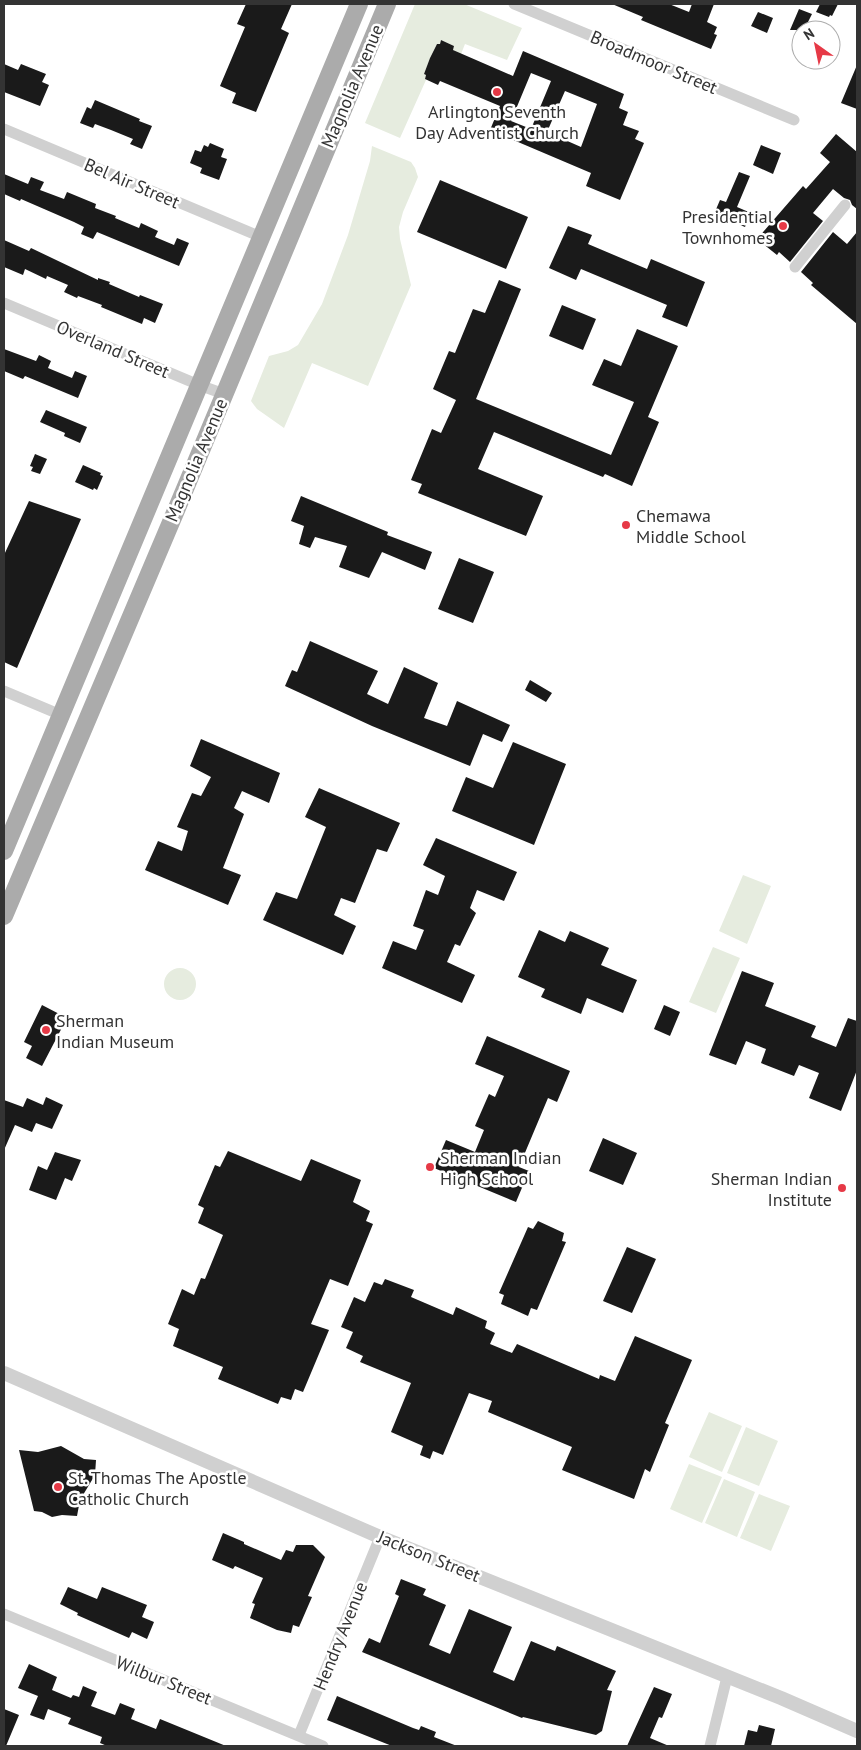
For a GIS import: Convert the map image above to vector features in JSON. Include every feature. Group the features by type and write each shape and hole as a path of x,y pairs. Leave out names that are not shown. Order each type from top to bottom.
{"main road":[{"name":"Magnolia Avenue","path":"4,851 359,4"},
{"name":"Magnolia Avenue","path":"4,913 387,4"}],"street":[{"name":"Broadmoor Street","path":"514,4 794,120"},
{"name":"Bel Air Street","path":"4,129 261,237"},
{"path":"794,267 845,205"},
{"name":"Overland Street","path":"4,303 224,394"},
{"path":"4,691 61,715"},
{"name":"Jackson Street","path":"4,1373 380,1537 857,1731"},
{"name":"Hendry Avenue","path":"299,1735 380,1537"},
{"name":"Wilbur Street","path":"4,1614 323,1746"},
{"path":"710,1746 727,1677"}],"shaded area":[{"path":"415,4 464,4 522,28 507,60 465,44 461,54 453,50 454,46 441,40 430,58 424,74 426,75 426,80 400,138 365,123"},
{"path":"372,146 411,162 418,177 403,212 399,227 411,285 368,386 312,363 284,428 257,409 251,401 269,356 288,351 298,345 322,304 348,235 370,161"},
{"path":"743,875 771,886 747,944 719,931"},
{"path":"713,947 740,958 716,1013 689,1002"},
{"path":"180,968 186,969 191,973 195,978 195,990 191,995 186,999 180,1000 174,999 169,995 165,990 164,984 165,978 169,973 174,969"},
{"path":"709,1412 742,1426 722,1472 689,1457"},
{"path":"746,1427 778,1441 759,1486 727,1473"},
{"path":"689,1464 722,1477 702,1523 670,1509"},
{"path":"724,1479 755,1492 737,1537 705,1523"},
{"path":"759,1494 790,1506 771,1551 740,1538"}],"building":[{"path":"246,4 292,4 281,29 289,33 256,112 232,103 236,93 220,86 245,27 237,24"},
{"path":"612,4 669,4 689,12 692,4 714,4 707,22 717,27 714,34 717,35 711,49 641,20 643,17"},
{"path":"820,4 838,4 832,16 830,15 829,17 816,12"},
{"path":"799,9 812,14 809,20 794,20"},
{"path":"758,12 773,18 767,33 751,26"},
{"path":"441,40 454,46 453,50 513,76 523,51 624,94 619,108 628,112 623,125 639,131 635,139 644,143 620,200 586,186 591,173 490,130 500,106 440,81 438,85 425,79 426,75 424,74 430,58 437,44 440,44","holes":["531,73 551,81 531,129 511,121","565,91 597,104 581,147 547,132"]},
{"path":"4,64 18,70 21,64 46,74 42,82 49,85 40,106 4,92"},
{"path":"857,65 857,109 841,103"},
{"path":"95,100 152,126 142,149 130,144 133,139 95,124 93,128 80,123 87,107 91,109"},
{"path":"836,134 857,152 857,209 850,200 844,198 833,189 813,213 823,221 790,262 779,252 777,255 757,239 803,186 806,189 830,162 820,153"},
{"path":"210,143 224,149 221,157 227,159 219,180 200,173 202,168 190,163 195,150 201,152 204,145 208,147"},
{"path":"761,145 781,153 773,174 753,165"},
{"path":"739,172 750,176 737,207 751,213 745,227 714,214 720,200 726,202"},
{"path":"4,174 28,184 31,177 44,182 40,190 64,199 67,192 96,204 95,208 116,216 115,218 139,228 141,223 158,231 155,237 174,245 177,238 189,243 179,266 97,232 93,239 81,234 84,227 21,199 20,201 4,194"},
{"path":"440,180 528,217 506,269 417,232"},
{"path":"568,226 592,235 588,244 647,269 651,259 705,282 687,327 662,317 667,305 581,269 576,280 549,268"},
{"path":"833,232 847,244 857,232 857,324 811,285 813,283 801,272"},
{"path":"4,240 29,251 31,248 98,280 98,278 110,282 109,284 139,297 140,295 163,304 155,323 144,318 142,324 101,307 102,305 78,296 77,298 64,292 68,285 47,276 46,279 25,269 23,275 4,267"},
{"path":"499,280 521,289 476,399 611,455 634,402 592,385 604,359 621,366 637,329 678,346 648,417 659,422 632,486 605,474 603,477 494,432 478,469 543,496 526,536 418,493 422,484 411,480 432,429 441,433 456,400 433,389 449,351 455,353 473,309 485,313"},
{"path":"562,305 596,319 583,350 549,336"},
{"path":"4,349 36,361 39,355 51,361 48,368 72,378 75,371 87,376 78,398 25,376 23,379 4,371"},
{"path":"46,410 87,427 80,443 64,436 65,433 40,422"},
{"path":"35,454 47,459 40,474 31,471 33,467 30,466"},
{"path":"83,465 101,473 100,475 103,476 97,490 75,482"},
{"path":"301,496 388,532 387,535 432,552 425,570 382,552 369,578 339,567 347,546 315,537 310,548 299,544 304,526 291,521"},
{"path":"29,501 81,519 17,668 4,662 4,555"},
{"path":"459,558 494,572 473,623 438,609"},
{"path":"310,641 378,671 367,694 388,704 404,667 438,683 424,718 447,726 457,701 510,725 502,742 483,734 470,766 372,726 285,686 292,670 297,672"},
{"path":"530,680 552,693 546,702 525,690"},
{"path":"201,739 280,773 269,803 242,791 234,808 244,814 223,868 241,875 228,905 145,870 158,841 182,851 188,831 177,827 192,793 201,796 211,777 190,766"},
{"path":"513,742 566,764 534,845 452,811 466,777 493,788"},
{"path":"319,788 400,823 387,852 377,849 355,903 341,898 334,915 356,926 343,955 263,920 276,892 297,899 326,827 305,817"},
{"path":"436,838 517,872 504,901 477,890 470,908 476,913 460,946 455,944 447,962 475,975 462,1003 382,968 393,941 416,950 424,930 413,926 426,890 438,895 445,876 423,865"},
{"path":"539,930 565,942 570,931 609,948 601,965 637,980 623,1013 587,998 581,1014 541,997 545,989 518,977"},
{"path":"742,971 774,983 765,1006 816,1026 811,1037 836,1047 848,1018 857,1021 857,1070 841,1111 809,1098 819,1073 799,1065 794,1076 761,1063 766,1049 746,1041 736,1065 709,1055"},
{"name":"Sherman Indian Museum","path":"42,1005 67,1018 42,1066 26,1058 32,1046 24,1042"},
{"path":"664,1005 680,1012 670,1036 654,1029"},
{"path":"487,1036 570,1071 557,1102 548,1098 519,1167 529,1171 516,1202 434,1168 446,1140 475,1152 484,1130 475,1126 489,1094 495,1097 504,1076 475,1064"},
{"path":"46,1097 63,1105 52,1129 36,1123 32,1132 15,1125 4,1150 4,1100 23,1107 27,1098 43,1105"},
{"path":"603,1138 637,1153 623,1185 589,1171"},
{"path":"228,1151 301,1181 311,1159 361,1180 353,1202 370,1211 366,1221 373,1224 348,1286 330,1279 311,1324 329,1330 303,1392 295,1389 291,1400 281,1397 278,1404 218,1379 223,1367 173,1346 179,1329 168,1324 182,1289 194,1295 201,1278 205,1279 223,1235 198,1223 204,1208 198,1205 215,1165 220,1167"},
{"path":"55,1152 81,1160 72,1181 65,1178 56,1200 29,1190 38,1166 47,1170"},
{"path":"538,1221 564,1233 562,1241 566,1242 537,1310 531,1308 528,1316 501,1304 504,1295 499,1293 528,1227 533,1229"},
{"path":"627,1247 656,1259 632,1313 603,1301"},
{"path":"385,1279 414,1290 411,1297 453,1315 456,1307 487,1321 485,1328 495,1333 490,1344 512,1353 517,1344 599,1379 600,1375 615,1381 635,1336 692,1360 665,1423 669,1425 650,1472 645,1469 634,1499 562,1470 572,1447 488,1412 492,1401 469,1393 443,1455 433,1451 430,1459 420,1455 423,1446 391,1432 411,1383 360,1362 363,1356 346,1348 353,1332 341,1327 354,1297 365,1302 374,1282 382,1285"},
{"name":"St. Thomas The Apostle Catholic Church","path":"61,1446 84,1459 96,1460 95,1475 80,1500 77,1516 62,1515 52,1517 42,1512 34,1511 19,1450 38,1452"},
{"path":"223,1533 281,1560 286,1550 293,1552 296,1545 313,1545 325,1557 308,1596 312,1597 299,1627 293,1625 291,1633 277,1630 250,1618 255,1604 252,1603 263,1578 235,1566 233,1569 212,1560"},
{"path":"401,1579 426,1589 423,1595 446,1605 429,1645 450,1654 469,1609 512,1627 493,1672 514,1681 531,1641 555,1651 557,1646 616,1671 607,1690 612,1691 602,1731 596,1735 522,1718 362,1652 369,1638 380,1643 399,1596 395,1594"},
{"path":"68,1587 97,1599 102,1587 147,1605 142,1617 154,1622 147,1639 132,1632 129,1638 77,1615 78,1613 60,1604"},
{"path":"29,1664 57,1677 52,1690 71,1698 73,1695 79,1697 83,1686 97,1692 91,1706 115,1715 120,1703 135,1709 131,1719 156,1729 160,1719 226,1746 107,1746 100,1743 102,1737 68,1724 71,1718 48,1709 44,1720 30,1715 38,1696 18,1688"},
{"path":"654,1687 672,1694 662,1718 659,1717 650,1738 669,1746 627,1746"},
{"path":"337,1696 413,1728 419,1730 421,1726 436,1732 434,1737 457,1746 392,1746 327,1720"},
{"path":"4,1709 19,1715 6,1746 4,1746"},
{"path":"759,1725 775,1729 771,1746 744,1746 748,1730 757,1732"}],"place":[{"name":"Arlington Seventh Day Adventist Church","path":"497,92"},
{"name":"Presidential Townhomes","path":"783,226"},
{"name":"Chemawa Middle School","path":"626,525"},
{"name":"Sherman Indian Museum","path":"46,1030"},
{"name":"Sherman Indian High School","path":"430,1167"},
{"name":"Sherman Indian Institute","path":"842,1188"},
{"name":"St. Thomas The Apostle Catholic Church","path":"58,1487"}]}
